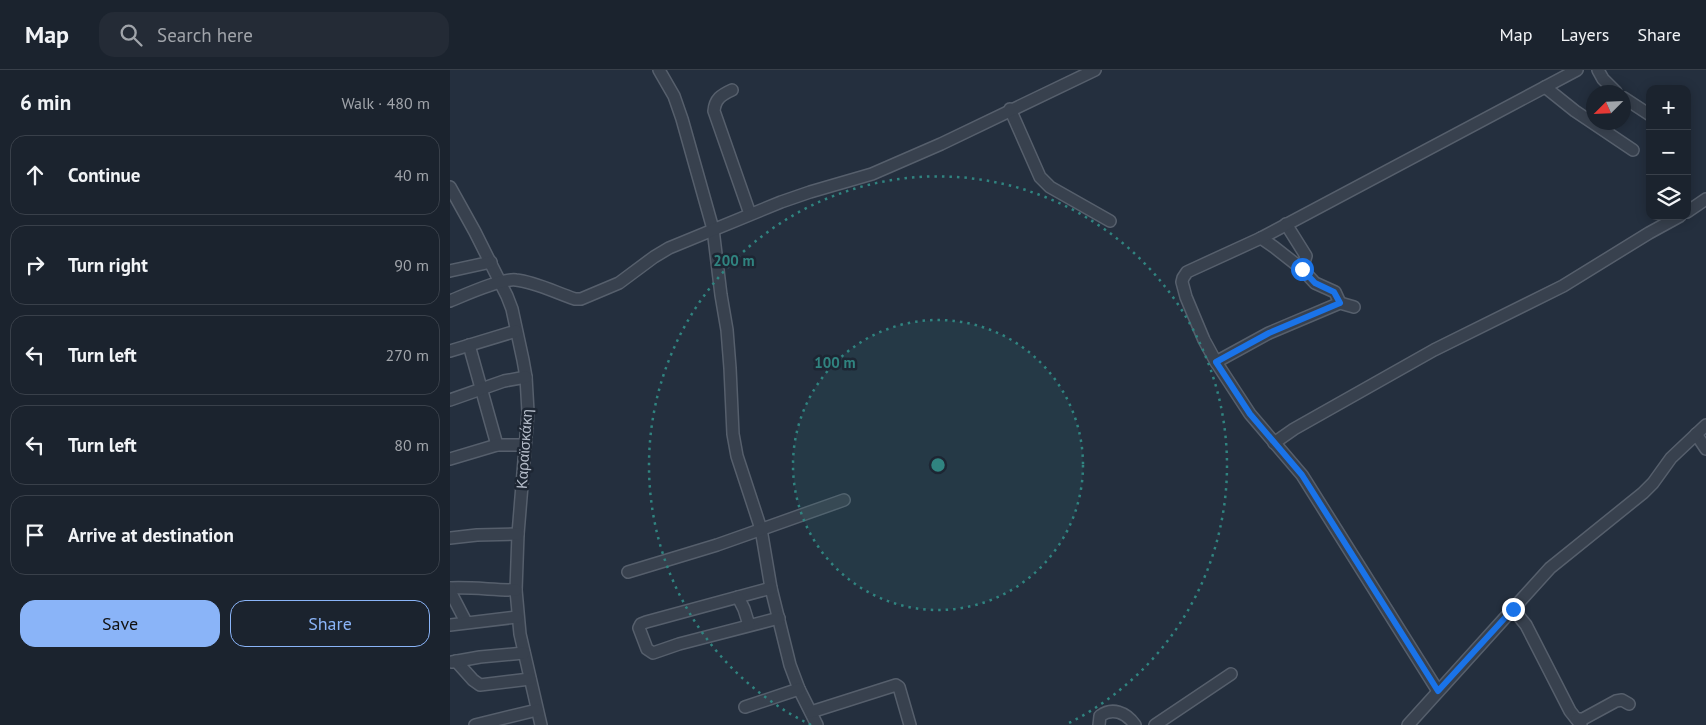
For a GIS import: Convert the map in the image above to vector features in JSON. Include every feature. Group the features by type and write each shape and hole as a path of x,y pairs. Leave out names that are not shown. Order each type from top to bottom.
{"street":[{"path":"659,70 674,96 682,119 714,229 730,368 733,434 737,456 761,529 771,588 790,665 799,689 818,725"},
{"path":"450,300 515,279 575,299 581,299 619,283 669,248 750,214 810,192 872,174 941,144 1010,109 1095,70"},
{"path":"1438,691 1302,475 1250,414 1216,362 1195,321 1186,297 1183,278 1187,272 1261,238 1577,70"},
{"path":"1598,70 1609,85"},
{"path":"1545,87 1575,111 1633,150"},
{"path":"732,90 720,96 714,111 750,214"},
{"path":"1631,103 1646,113"},
{"path":"1010,109 1040,177 1050,187 1110,221"},
{"name":"Καραϊσκάκη","path":"450,186 490,262 512,309 526,377 528,412 524,445 516,590 524,653 541,725"},
{"path":"1691,209 1706,199"},
{"path":"1274,443 1294,429 1434,350 1563,286 1590,267 1673,220"},
{"path":"1286,224 1306,256 1302,269"},
{"path":"1261,238 1302,269 1315,283 1334,292 1340,303"},
{"path":"450,271 490,262"},
{"path":"1216,362 1269,333 1340,303 1354,307"},
{"path":"450,351 516,331"},
{"path":"469,345 497,445"},
{"path":"450,400 504,381 526,377"},
{"path":"1408,725 1550,568 1643,493 1653,483 1671,458 1706,425"},
{"path":"1696,434 1706,449"},
{"path":"450,459 497,445 524,445"},
{"path":"628,572 718,545 844,500"},
{"path":"450,538 518,534"},
{"path":"466,622 450,588 516,590"},
{"path":"771,588 646,622 641,624 639,628 647,649 653,653 679,644 779,618"},
{"path":"738,597 744,609 748,625"},
{"path":"1513,609 1526,625 1570,710 1579,722 1616,701 1622,700 1629,704"},
{"path":"450,625 518,617"},
{"path":"453,662 524,653"},
{"path":"453,662 480,684 530,679"},
{"path":"1099,725 1100,716 1106,711 1115,711 1134,723 1155,725 1231,674"},
{"path":"811,712 896,685 910,725"},
{"path":"744,707 799,689"},
{"path":"475,725 537,710"}],"route":[{"path":"1302,269 1315,283 1334,292 1340,303 1269,333 1216,362 1250,414 1302,475 1438,691 1513,609"}]}
